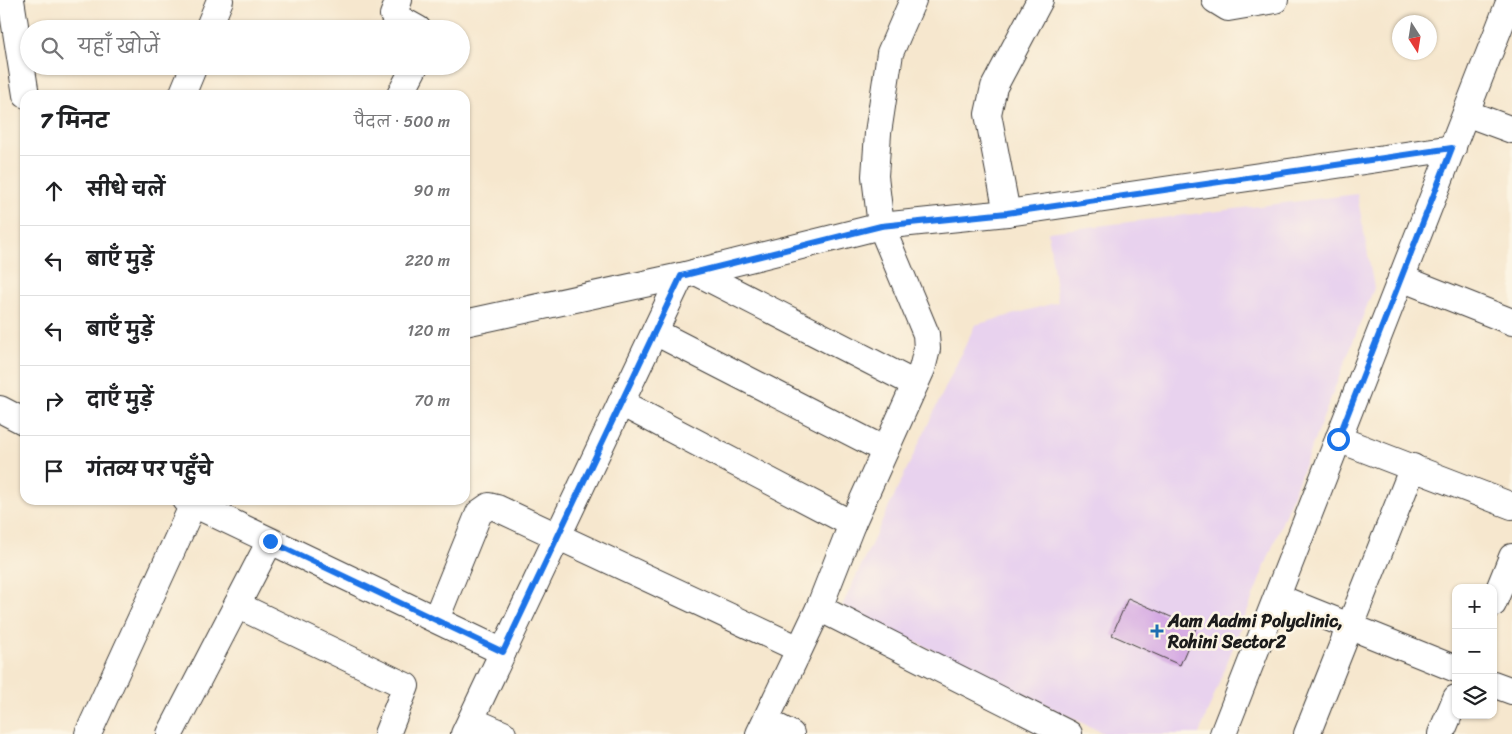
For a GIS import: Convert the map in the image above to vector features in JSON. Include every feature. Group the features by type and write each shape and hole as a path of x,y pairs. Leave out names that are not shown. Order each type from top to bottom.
{"street":[{"path":"11,0 20,57"},
{"path":"212,20 220,0"},
{"path":"398,0 393,15 402,20"},
{"path":"791,734 762,727 819,608 852,524 922,370 927,349 926,334 881,226 875,176 882,106 890,53 913,0"},
{"path":"1007,213 988,114 994,86 1040,0"},
{"path":"1214,0 1228,8 1275,0"},
{"path":"1223,734 1510,4"},
{"path":"23,75 25,90"},
{"path":"184,90 190,75"},
{"path":"403,90 410,75"},
{"path":"1466,113 1512,130"},
{"path":"470,322 688,274 881,226 1007,213 1452,148"},
{"path":"503,734 468,727 655,332 688,274"},
{"path":"688,274 915,384"},
{"path":"1401,278 1512,322"},
{"path":"655,332 886,450"},
{"path":"621,403 852,524"},
{"path":"1338,439 1512,506"},
{"path":"1307,734 1413,467"},
{"path":"88,734 189,505"},
{"path":"199,505 503,652"},
{"path":"436,619 482,510 488,506 497,508 558,535 800,649"},
{"path":"179,731 237,605 270,541"},
{"path":"1497,594 1512,557"},
{"path":"1276,597 1452,667"},
{"path":"237,605 406,686 387,734"},
{"path":"819,608 1069,734"},
{"path":"1497,685 1512,691"},
{"path":"1441,734 1452,708"}],"shaded area":[{"path":"1357,194 1374,288 1199,734 1105,734 842,606 975,325 1058,302 1048,232"}],"building":[{"path":"1128,598 1196,628 1180,665 1112,635"}],"place":[{"name":"Aam Aadmi Polyclinic, Rohini Sector2","path":"1157,631"}],"route":[{"path":"270,541 503,652 681,276 881,226 1007,213 1452,148 1338,439"}]}
